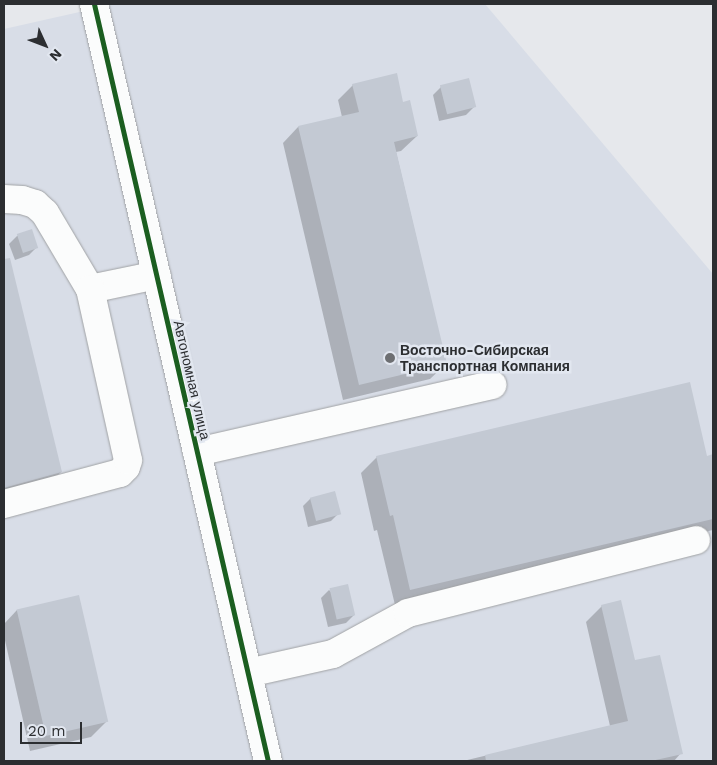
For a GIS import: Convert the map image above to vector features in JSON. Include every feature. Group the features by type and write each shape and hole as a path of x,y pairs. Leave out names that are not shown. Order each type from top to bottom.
{"street":[{"name":"Автономная улица","path":"94,4 248,672 264,760"},
{"path":"4,199 35,204 45,213 90,289 128,460 126,467 120,473 4,504"},
{"path":"90,289 157,275"},
{"path":"197,452 493,385"},
{"path":"248,672 333,654 408,613 696,540"}],"shaded area":[{"path":"115,4 485,4 713,274 713,761 4,761 4,29"}],"building":[{"path":"397,73 403,102 410,100 418,136 394,142 447,364 359,385 298,126 359,112 352,84"},
{"path":"469,78 476,107 447,114 440,85"},
{"path":"32,229 38,248 23,253 17,234"},
{"path":"10,258 62,472 4,488 4,259"},
{"path":"690,382 707,456 713,454 713,519 410,590 393,515 390,516 376,456"},
{"path":"335,491 341,514 316,521 310,498"},
{"path":"348,584 355,615 337,619 329,588"},
{"path":"79,595 108,722 46,736 17,609"},
{"path":"621,600 635,660 660,655 683,754 651,761 486,761 485,755 628,721 601,605"}],"cycle path":[{"path":"94,4 268,761"}],"place":[{"name":"Восточно-Сибирская Транспортная Компания","path":"390,358"}]}
